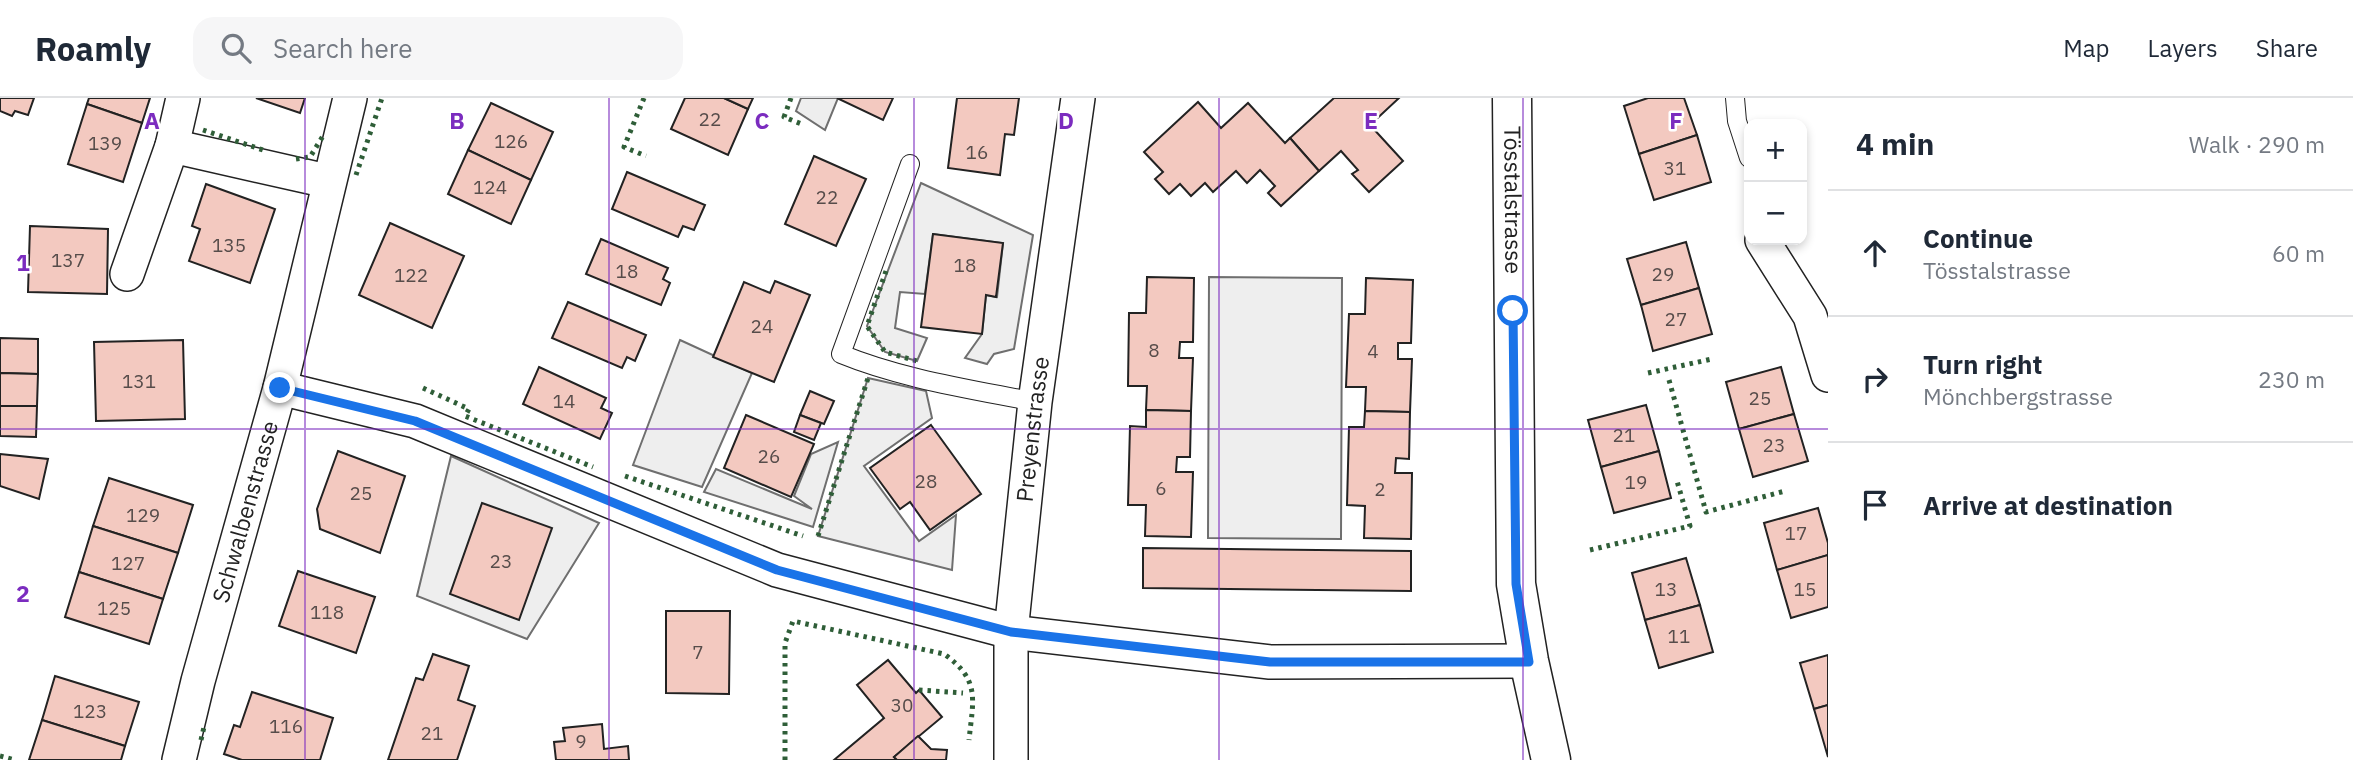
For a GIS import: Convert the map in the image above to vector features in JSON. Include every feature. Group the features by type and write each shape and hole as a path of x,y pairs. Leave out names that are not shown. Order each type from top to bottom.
{"main road":[{"name":"Tösstalstrasse","path":"1512,98 1516,584 1529,662 1551,760"}],"street":[{"path":"127,274 172,146 183,98"},
{"name":"Schwalbenstrasse","path":"179,760 198,681 280,388 327,181 350,98"},
{"name":"Preyenstrasse","path":"1011,760 1011,632 1035,402 1078,98"},
{"path":"172,146 327,181"},
{"path":"1765,245 1810,316 1828,375"},
{"path":"280,388 415,421 777,570 1011,632 1270,662 1529,662"}],"lane":[{"path":"1735,98 1737,121 1744,143"},
{"path":"910,164 841,354 862,363 945,384 1035,402"}],"shaded area":[{"path":"801,98 838,98 825,130 796,111"},
{"path":"921,183 1033,235 1014,349 994,354 987,364 965,358 982,334 986,295 997,297 1003,243 933,234 925,294 900,292 895,328 927,338 917,361 885,352 867,326"},
{"path":"1209,277 1342,278 1341,539 1208,538"},
{"path":"680,340 752,373 702,487 633,465"},
{"path":"868,378 926,391 932,418 864,466 919,541 956,515 952,570 818,536"},
{"path":"838,442 813,527 704,492 716,469 812,509 794,496 811,454"},
{"path":"451,456 599,523 527,639 417,596"}],"building":[{"path":"0,98 34,98 28,115 15,111 12,116 0,111"},
{"path":"89,98 150,98 142,123 87,104"},
{"path":"256,98 305,98 300,113"},
{"path":"685,98 724,98 748,109 728,155 671,129"},
{"path":"724,98 753,98 748,109"},
{"path":"837,98 893,98 883,120"},
{"path":"957,98 1019,98 1014,135 1005,134 1000,175 948,168"},
{"path":"1334,98 1399,98 1370,125 1403,161 1369,192 1352,174 1358,170 1341,151 1319,171 1290,138"},
{"path":"1648,98 1684,98 1697,135 1639,154 1624,106"},
{"path":"1198,102 1221,128 1248,103 1285,143 1290,138 1319,171 1281,206 1268,193 1275,186 1260,170 1247,183 1236,171 1213,192 1205,183 1191,196 1180,184 1169,194 1155,179 1163,172 1144,152"},
{"path":"491,103 553,132 531,180 468,150"},
{"path":"87,104 142,123 123,182 68,164"},
{"path":"1697,135 1711,182 1654,200 1639,154"},
{"path":"468,150 531,180 511,224 448,194"},
{"path":"814,156 866,179 836,246 785,224"},
{"path":"627,172 705,205 694,230 683,226 678,237 612,209"},
{"path":"206,184 275,209 250,283 189,261 200,229 192,226"},
{"path":"390,223 464,256 432,328 359,295"},
{"path":"30,226 108,229 107,294 28,292"},
{"path":"933,234 1003,243 996,297 986,295 982,334 921,327"},
{"path":"601,239 668,268 663,279 670,283 661,305 586,274"},
{"path":"1686,242 1699,288 1641,305 1627,259"},
{"path":"1147,277 1194,278 1193,342 1180,342 1179,358 1193,358 1191,411 1146,410 1147,386 1128,386 1129,313 1146,313"},
{"path":"1366,278 1413,280 1411,343 1398,343 1398,359 1412,359 1410,412 1365,411 1366,387 1346,387 1349,314 1365,314"},
{"path":"775,281 810,295 774,382 713,357 744,282 770,293"},
{"path":"1699,288 1712,334 1653,351 1641,305"},
{"path":"568,302 646,335 635,361 627,357 622,368 552,338"},
{"path":"0,338 38,339 38,374 0,373"},
{"path":"183,340 185,419 96,421 94,342"},
{"path":"539,367 606,398 601,408 612,413 600,439 523,404"},
{"path":"1781,367 1794,414 1739,429 1726,382"},
{"path":"0,373 38,374 37,406 0,406"},
{"path":"810,391 834,401 824,424 800,415"},
{"path":"1646,405 1659,451 1601,467 1588,420"},
{"path":"0,406 37,406 36,437 0,436"},
{"path":"1146,410 1191,411 1190,457 1177,457 1176,472 1193,472 1191,537 1145,536 1146,505 1128,505 1130,426 1146,427"},
{"path":"1365,411 1410,412 1409,459 1396,458 1395,473 1412,473 1411,539 1364,538 1365,506 1347,505 1349,427 1364,427"},
{"path":"1794,414 1808,461 1753,477 1739,429"},
{"path":"746,415 814,444 791,497 724,468"},
{"path":"800,415 821,423 814,440 794,432"},
{"path":"931,425 981,494 930,530 910,502 900,509 870,468"},
{"path":"338,451 405,476 380,553 320,529 317,509"},
{"path":"1659,451 1671,498 1614,513 1601,467"},
{"path":"0,454 48,459 39,499 0,486"},
{"path":"109,478 193,505 178,553 93,526"},
{"path":"482,503 552,528 519,620 450,594"},
{"path":"1818,508 1828,543 1828,555 1777,570 1764,523"},
{"path":"93,526 178,553 163,599 79,572"},
{"path":"1143,548 1411,551 1411,591 1143,588"},
{"path":"1828,555 1828,607 1791,618 1777,570"},
{"path":"1686,558 1700,605 1645,620 1632,573"},
{"path":"298,571 375,597 356,653 279,626"},
{"path":"79,572 163,599 149,644 65,617"},
{"path":"1700,605 1713,652 1659,668 1645,620"},
{"path":"666,611 730,611 729,694 666,693"},
{"path":"433,654 469,666 458,700 475,706 457,760 388,760 416,678 423,680"},
{"path":"1828,655 1828,705 1814,709 1800,663"},
{"path":"888,660 916,693 919,690 942,717 894,757 897,760 834,760 884,718 857,685"},
{"path":"55,676 139,702 125,746 42,720"},
{"path":"252,692 333,718 320,760 242,760 224,754 234,725 240,727"},
{"path":"1828,705 1828,757 1814,709"},
{"path":"42,720 125,746 121,760 29,760"},
{"path":"602,724 604,749 628,746 629,760 556,760 554,742 565,741 563,728"},
{"path":"918,736 931,749 947,750 946,760 897,760 894,757"}],"hedge":[{"path":"356,175 382,98"},
{"path":"644,98 624,147 646,156"},
{"path":"791,98 784,117 804,125"},
{"path":"203,130 266,151"},
{"path":"296,159 310,157 323,136"},
{"path":"886,271 867,326 885,352 917,361"},
{"path":"1648,373 1712,359"},
{"path":"818,536 868,378"},
{"path":"1669,380 1706,512 1785,491"},
{"path":"423,388 469,409 465,416 593,467"},
{"path":"625,476 803,536"},
{"path":"1590,550 1690,526 1677,481"},
{"path":"785,760 785,643 793,621 944,654 964,673 972,692 969,740"},
{"path":"919,690 963,693"},
{"path":"201,740 204,727"},
{"path":"0,756 15,760"}],"route":[{"path":"280,388 415,421 777,570 1011,632 1270,662 1529,662 1516,584 1513,311"}]}
